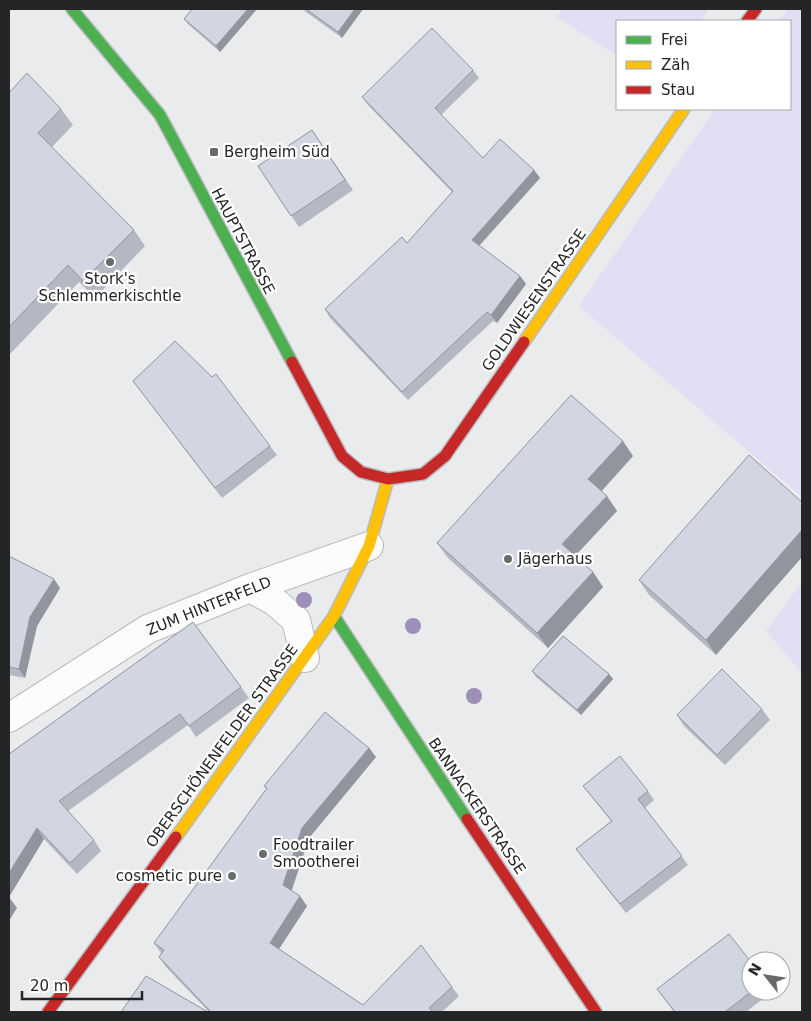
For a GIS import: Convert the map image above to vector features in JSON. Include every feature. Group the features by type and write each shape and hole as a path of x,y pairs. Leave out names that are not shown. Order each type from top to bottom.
{"street":[{"name":"HAUPTSTRASSE","path":"72,9 160,115 342,456 361,472 388,479"},
{"path":"748,20 756,9"},
{"name":"GOLDWIESENSTRASSE","path":"388,479 423,474 445,456 683,110"},
{"name":"OBERSCHÖNENFELDER STRASSE","path":"48,1012 334,616 369,546 388,479"},
{"name":"ZUM HINTERFELD","path":"9,718 148,628 250,588 369,546"},
{"path":"250,588 274,601 296,620 304,658"},
{"name":"BANNACKERSTRASSE","path":"334,616 402,722 596,1012"}],"shaded area":[{"path":"562,9 709,9 702,20 616,20 616,55 557,17"},
{"path":"788,9 802,9 802,497 579,306 714,110 791,110 791,20 780,20"},
{"path":"802,582 802,673 766,631"}],"building":[{"path":"192,9 248,9 216,46 184,19"},
{"path":"306,9 355,9 338,32"},
{"path":"432,28 473,70 435,108 483,158 500,139 534,170 472,240 520,276 491,315 487,312 402,392 325,309 402,237 407,243 453,191 362,97"},
{"path":"27,73 61,109 38,133 134,230 83,281 68,265 9,327 9,93"},
{"path":"312,130 345,180 291,216 258,166"},
{"path":"175,341 212,377 216,374 270,446 215,488 133,381"},
{"path":"571,395 623,441 588,479 607,496 562,544 593,572 537,633 437,543"},
{"path":"749,455 802,502 802,530 706,640 639,580"},
{"path":"9,556 54,579 30,617 19,669 9,667"},
{"path":"193,622 241,687 189,726 180,714 59,801 94,840 70,863 37,828 9,873 9,754"},
{"path":"563,636 609,674 577,710 532,671"},
{"path":"722,669 762,709 717,755 677,715"},
{"path":"325,712 369,748 302,828 283,885 300,896 270,943 363,1005 421,945 452,987 429,1008 433,1012 211,1012 159,957 164,950 154,943 267,788 264,786"},
{"path":"620,756 648,791 638,799 682,856 620,904 576,849 612,821 583,786"},
{"path":"729,934 742,951 741,1000 725,1012 675,1012 657,989"},
{"path":"146,976 208,1012 121,1012"}],"traffic: fast":[{"path":"72,9 160,115 292,362"},
{"path":"334,616 467,819"}],"traffic: slow":[{"path":"524,342 683,110"},
{"path":"176,837 334,616 369,546 388,479"}],"traffic: jam":[{"path":"748,20 756,9"},
{"path":"292,362 342,456 361,472 388,479 423,474 445,456 524,342"},
{"path":"467,819 596,1012"},
{"path":"48,1012 176,837"}],"place":[{"name":"Bergheim Süd","path":"214,152"},
{"name":"Stork's Schlemmerkischtle","path":"110,262"},
{"name":"Jägerhaus","path":"508,559"},
{"name":"Foodtrailer Smootherei","path":"263,854"},
{"name":"cosmetic pure","path":"232,876"}]}
